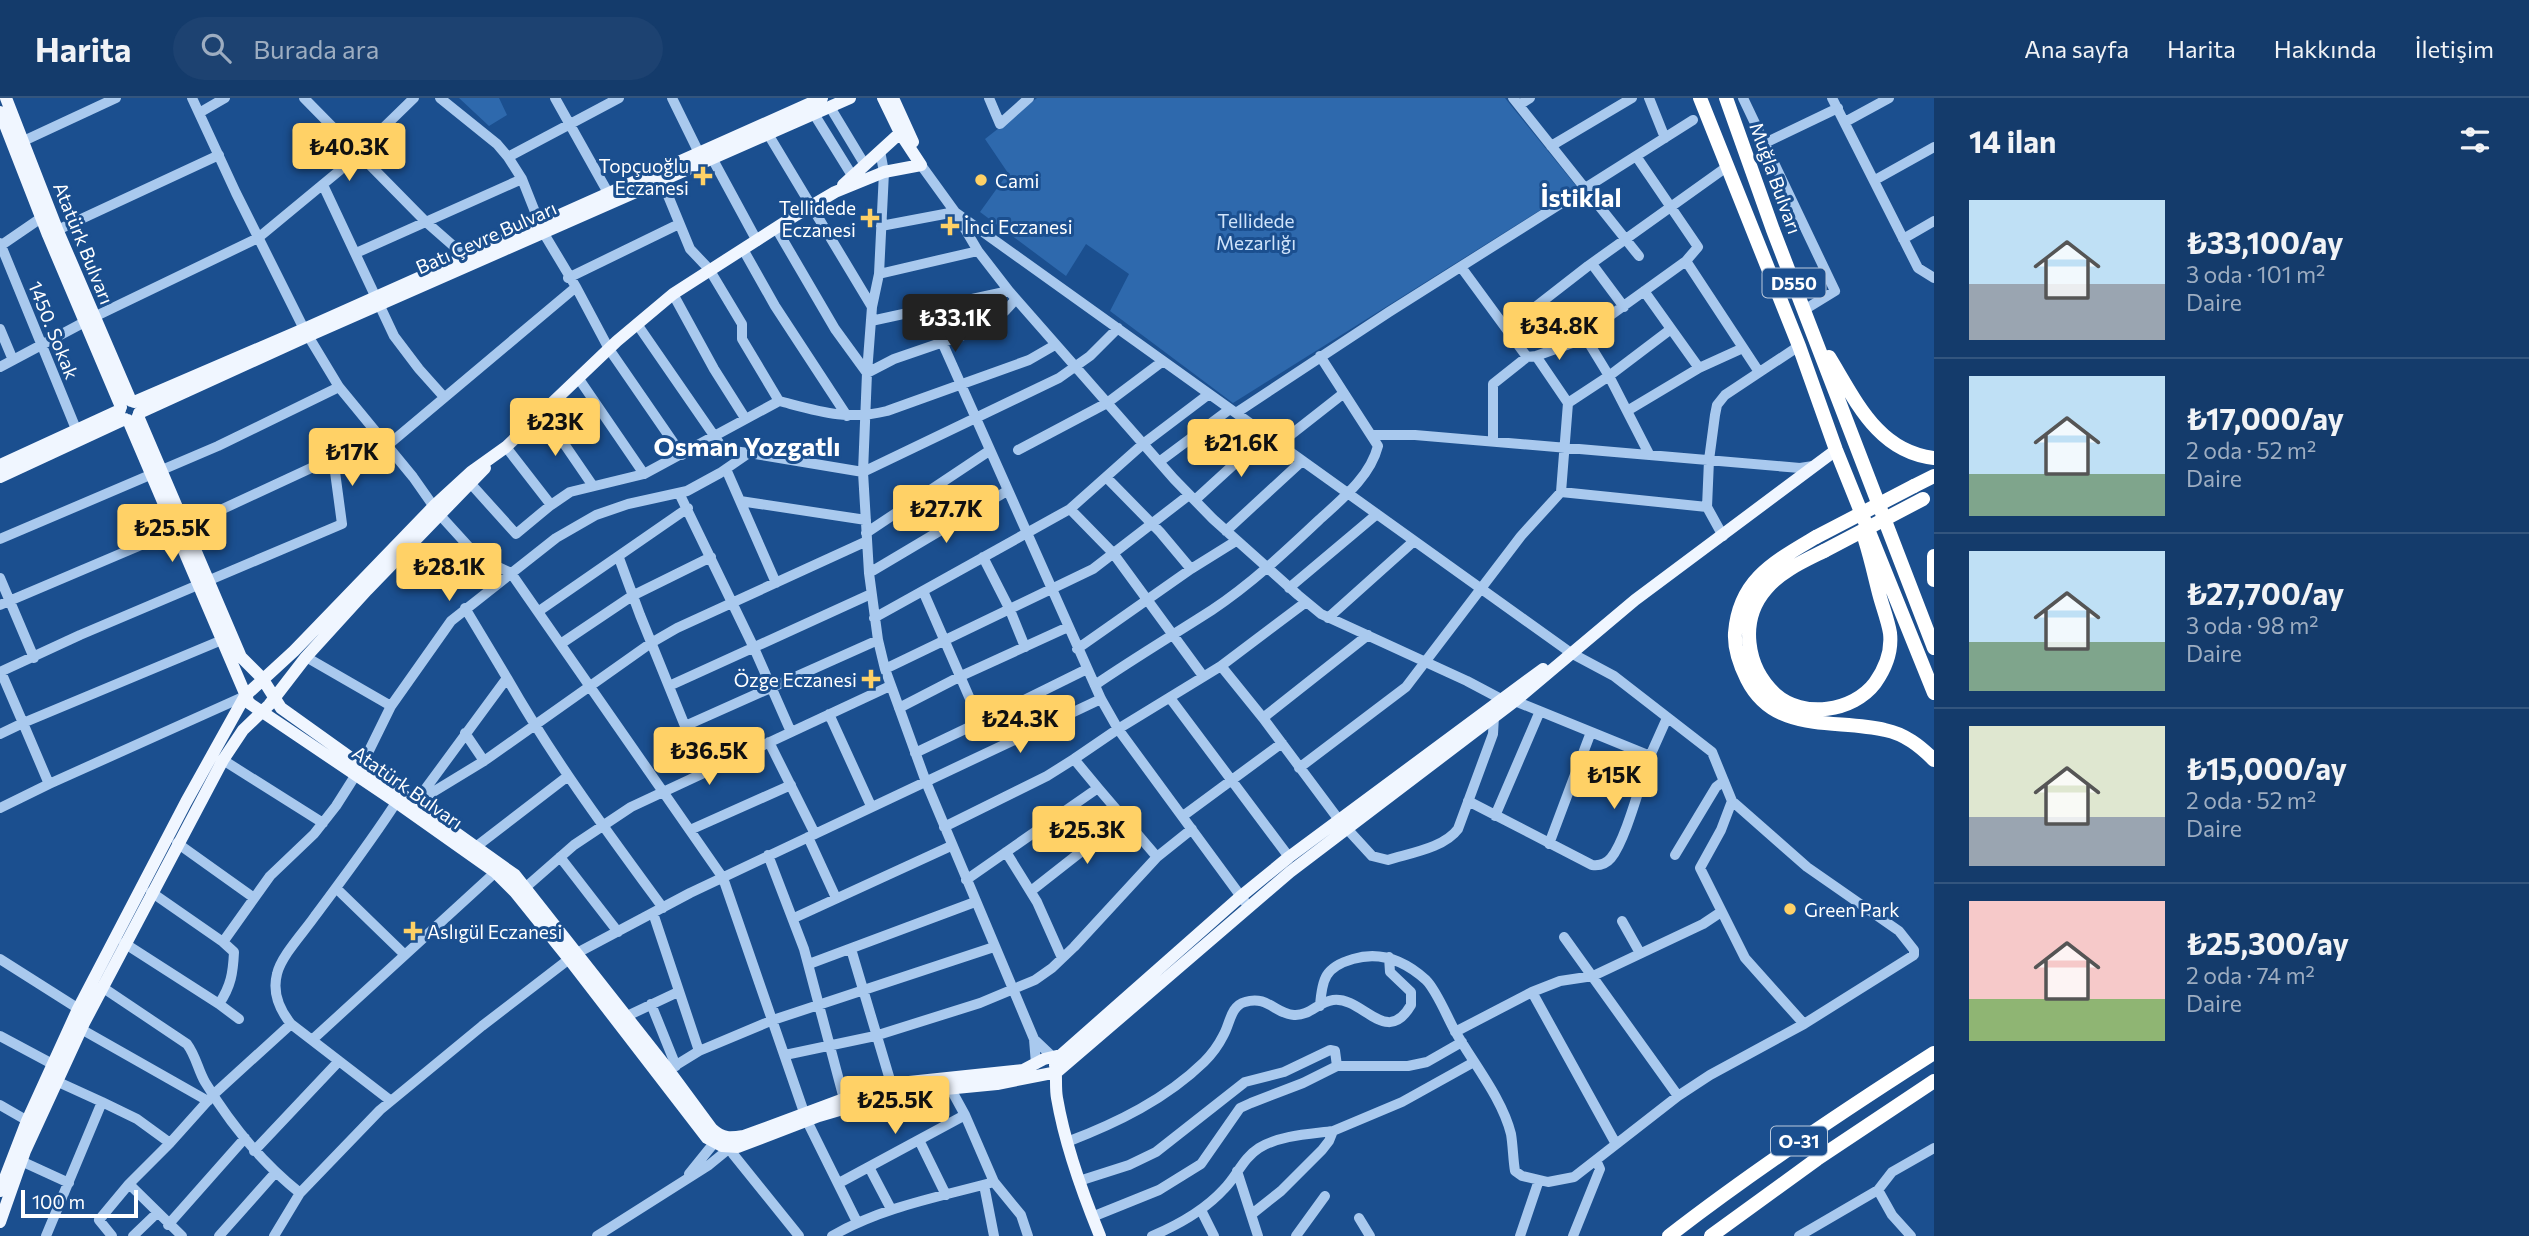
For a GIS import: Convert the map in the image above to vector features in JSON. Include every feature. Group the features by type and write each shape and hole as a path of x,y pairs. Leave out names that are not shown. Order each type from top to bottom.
{"highway":[{"name":"Muğla Bulvarı","path":"1700,98 1799,346 1838,452"},
{"name":"Muğla Bulvarı","path":"1726,98 1934,648"},
{"path":"1709,123 1732,113"},
{"path":"1810,326 1864,415 1875,428 1888,441 1904,451 1920,457 1934,458"},
{"path":"1838,452 1890,634 1889,652 1883,671 1871,688 1857,699 1841,707 1824,709 1796,706 1776,695 1759,674 1748,644 1751,614 1766,589 1790,569 1824,551 1928,496"},
{"name":"D550","path":"1838,452 1934,693"},
{"path":"1934,475 1816,537 1769,566 1754,580 1744,597 1737,617 1735,641 1740,665 1750,686 1768,704 1788,716 1819,724 1884,730 1902,735 1934,760"},
{"path":"1934,556 1934,580"},
{"name":"O-31","path":"1669,1236 1807,1135 1934,1054"},
{"name":"O-31","path":"1711,1236 1817,1159 1934,1081"}],"main road":[{"name":"Atatürk Bulvarı","path":"6,98 41,218 52,232"},
{"name":"Batı Çevre Bulvarı","path":"657,177 793,104 850,98"},
{"path":"0,1191 83,1012 186,802 245,696 437,510 471,484 493,458 609,349 674,294 835,192 884,172 921,165 883,98"},
{"path":"893,98 903,130"},
{"name":"Batı Çevre Bulvarı","path":"130,411 657,177 712,158 814,114 826,102"},
{"name":"Atatürk Bulvarı","path":"0,111 18,144 52,232 205,584 241,657 262,678 281,708 359,770 526,887 573,956 707,1138 714,1143"},
{"path":"835,192 903,130"},
{"name":"Batı Çevre Bulvarı","path":"378,301 466,257 541,228"},
{"path":"0,465 76,429 130,411"},
{"path":"0,477 130,411"},
{"path":"1039,1070 1044,1059 1054,1058 1084,1037 1343,824 1571,653 1635,600 1815,466 1838,452"},
{"path":"57,1071 81,1028 83,1012 102,987 177,843 223,760 243,730 471,471 493,458"},
{"name":"Atatürk Bulvarı","path":"205,584 222,640 249,703 359,770"},
{"path":"806,1117 844,1098 892,1089 1023,1070 1056,1072 1245,902 1289,857 1343,824 1494,716 1508,700"},
{"name":"Atatürk Bulvarı","path":"399,798 415,803 477,846 672,1067 712,1129 730,1143"},
{"path":"1054,1058 1057,1096 1067,1142 1100,1236"},
{"path":"1039,1070 1057,1096"},
{"path":"714,1143 730,1143 744,1136 892,1089"},
{"path":"0,1222 7,1172 21,1161 32,1123"}],"street":[{"path":"18,144 116,98"},
{"path":"192,98 306,333 339,387 479,558 511,573 591,684 723,878 806,1117 857,1222"},
{"path":"199,113 225,98"},
{"path":"304,98 425,221 466,257"},
{"path":"0,367 258,238 323,185 414,98"},
{"path":"440,98 497,144 508,157 522,179 541,228 609,349 682,455"},
{"path":"555,98 611,197"},
{"path":"508,157 619,98"},
{"path":"672,98 699,153 712,158 757,241"},
{"path":"989,98 1000,124 1029,98"},
{"path":"1530,98 1516,102 1639,256"},
{"path":"1551,146 1632,98"},
{"path":"1649,98 1665,138"},
{"path":"1732,113 1737,98"},
{"path":"1743,98 1836,291 1804,310"},
{"path":"1845,122 1889,98"},
{"path":"826,102 865,165"},
{"path":"1765,144 1835,103 1918,268 1934,278"},
{"path":"814,114 853,177"},
{"path":"1159,462 1233,411 1693,120"},
{"path":"768,134 872,307"},
{"path":"1875,180 1934,147"},
{"path":"880,152 884,172 879,274 872,307 863,472 874,618 890,685 951,846 1034,1039 1039,1070"},
{"path":"52,232 219,155"},
{"path":"1493,442 1493,384 1531,356 1572,344 1686,261 1698,247 1636,156"},
{"path":"921,165 955,212 978,251 1055,345 1192,498 1236,541 1306,602 1328,618 1508,700 1650,756"},
{"path":"1507,329 1625,239 1728,166"},
{"path":"657,177 690,249 709,270 742,324 742,339 779,401"},
{"path":"356,253 522,179"},
{"path":"323,185 404,349 444,397"},
{"path":"881,226 955,212 1571,653 1614,676 1712,752 1732,801 1807,867 1899,931 1914,950 1914,954 1804,1024 1710,1075 1678,1096 1574,1177 1548,1182 1522,1176 1515,1171 1511,1133 1491,1090 1427,982 1388,957 1373,955 1339,963 1327,972 1321,985 1320,1006"},
{"path":"0,245 41,218"},
{"path":"1903,239 1934,221"},
{"path":"568,278 679,225"},
{"path":"776,228 835,329 867,373"},
{"name":"1450. Sokak","path":"0,245 76,429"},
{"path":"744,251 775,306 847,416"},
{"path":"879,274 978,251"},
{"path":"1686,261 1759,372"},
{"path":"1592,264 1624,307"},
{"path":"1299,768 1406,687 1521,536 1561,492 1568,403 1507,329 1461,267"},
{"path":"388,445 576,288"},
{"path":"1644,291 1699,368"},
{"path":"674,294 714,369 745,418"},
{"path":"867,373 894,359 987,327 1006,310 1012,295"},
{"path":"871,321 1012,295"},
{"path":"637,324 724,450 863,472 1059,378 1090,356 1118,328"},
{"path":"0,329 13,360"},
{"path":"1568,403 1671,329"},
{"path":"1584,335 1650,454"},
{"path":"942,342 1101,699 1118,729 1245,902"},
{"path":"471,484 516,534 570,492 644,474 779,401 847,416 866,416 1029,360 1055,345"},
{"path":"1723,536 1707,507 1709,460 1717,405 1725,395 1799,346"},
{"path":"1627,411 1699,368 1742,348"},
{"path":"1095,685 1213,609 1267,569 1348,493 1374,461 1378,446 1320,356"},
{"path":"1018,450 1107,403 1163,360"},
{"path":"579,379 644,474"},
{"path":"0,539 218,446 339,387"},
{"path":"1279,444 1344,393"},
{"path":"874,618 1070,509 1143,444 1209,394"},
{"path":"543,413 593,486"},
{"path":"885,669 1093,569 1151,523 1192,498 1266,435"},
{"path":"1371,435 1415,435 1800,468 1815,466"},
{"path":"5,603 181,528 380,436"},
{"path":"506,447 551,505"},
{"path":"415,803 484,761 651,643 866,537 989,451"},
{"path":"223,942 270,876 323,823 359,770 391,706 426,653 465,608 556,538 596,515 628,504 679,493 726,470 750,453"},
{"path":"49,784 0,672 80,635 342,524 333,457"},
{"path":"1226,531 1302,461"},
{"path":"726,470 776,583"},
{"path":"1106,477 1191,569"},
{"path":"869,573 1007,491"},
{"path":"1561,492 1707,507"},
{"path":"679,493 754,648 791,732"},
{"path":"740,502 866,520"},
{"path":"539,611 688,508"},
{"path":"1070,509 1113,553 1203,676"},
{"path":"1289,588 1377,514"},
{"path":"1077,649 1191,569 1236,541"},
{"path":"1328,618 1414,541"},
{"path":"562,643 632,596 711,557"},
{"path":"983,557 1025,647"},
{"path":"619,558 704,773"},
{"path":"0,579 5,603 34,658"},
{"path":"923,591 980,722"},
{"path":"669,686 871,594"},
{"path":"944,827 1047,776 1221,666 1306,602"},
{"path":"465,608 533,724 658,911 678,992 699,1051"},
{"path":"899,708 1068,627"},
{"path":"1263,718 1367,635"},
{"path":"0,734 222,640"},
{"path":"685,726 878,640"},
{"path":"306,657 391,706"},
{"path":"1221,666 1343,824 1372,856 1388,860 1441,842 1453,835 1493,734 1494,716"},
{"path":"915,752 1087,668"},
{"path":"415,803 506,678"},
{"path":"526,887 601,825 631,807 890,685"},
{"path":"0,808 245,696"},
{"path":"1170,698 1289,857"},
{"path":"274,1236 300,1193 390,1101 573,956 811,835 1101,699"},
{"path":"1495,816 1540,711"},
{"path":"829,714 871,806"},
{"path":"1468,801 1549,845 1592,865 1600,866 1611,858 1619,845 1650,756 1667,718"},
{"path":"1549,845 1591,732"},
{"path":"465,733 484,761"},
{"path":"769,742 791,786 836,898"},
{"path":"1183,816 1282,743"},
{"path":"1074,759 1157,858"},
{"path":"223,760 323,823"},
{"path":"477,846 568,776"},
{"path":"1675,855 1716,787 1724,781"},
{"path":"690,830 791,786"},
{"path":"966,880 1098,788"},
{"path":"390,1101 291,1024 276,999 277,972 293,945 372,841 399,798"},
{"path":"1732,801 1721,830 1700,868 1745,958 1804,1024"},
{"path":"1031,891 1124,818"},
{"path":"785,1055 875,1036 1012,991 1047,972 1157,858 1192,830"},
{"path":"177,843 254,898"},
{"path":"794,918 951,846"},
{"path":"1006,852 1031,891 1062,958"},
{"path":"768,856 794,918 844,1098"},
{"path":"560,857 618,932"},
{"path":"312,1040 499,869"},
{"path":"336,888 404,954"},
{"path":"151,892 234,952 233,977 219,1004"},
{"path":"808,964 975,902"},
{"path":"1455,1032 1532,992 1560,981 1593,976 1703,924 1721,912"},
{"path":"1622,921 1640,953"},
{"path":"1564,937 1678,1096"},
{"path":"124,943 239,1019"},
{"path":"651,1004 672,1067 699,1051 772,1020 994,947"},
{"path":"851,949 892,1089"},
{"path":"1067,1142 1108,1126 1160,1097 1203,1063 1217,1047 1233,1010 1241,1003 1256,1000 1293,1015 1306,1014 1336,1000 1361,1009 1380,1022 1388,1023 1401,1016 1411,1005 1411,992 1390,972 1388,957"},
{"path":"0,959 83,1012"},
{"path":"102,987 187,1044 193,1052 210,1098 254,1151 300,1193"},
{"path":"626,1016 678,992"},
{"path":"1532,992 1616,1144"},
{"path":"112,1236 99,1220 129,1184 210,1098 291,1024"},
{"path":"81,1028 210,1098"},
{"path":"0,1036 102,1102 138,1119 170,1143"},
{"path":"1034,1039 1054,1058"},
{"path":"1092,1217 1159,1190 1201,1164 1240,1108 1337,1066 1408,1066 1427,1062 1462,1042"},
{"path":"1079,1181 1129,1165 1156,1152 1245,1082 1284,1072 1329,1050 1335,1051 1337,1066"},
{"path":"254,1151 339,1061"},
{"path":"1152,1236 1201,1210 1226,1187 1259,1148 1290,1137 1333,1130 1402,1102 1474,1062"},
{"path":"947,1082 964,1115 989,1183 994,1236"},
{"path":"46,1236 102,1102"},
{"path":"0,1105 32,1123"},
{"path":"839,1183 964,1115"},
{"path":"1252,1214 1281,1191 1322,1150 1333,1130"},
{"path":"168,1224 244,1138"},
{"path":"919,1140 946,1195"},
{"path":"684,1180 714,1143"},
{"path":"597,1236 709,1166 730,1143"},
{"path":"730,1143 733,1154 799,1236"},
{"path":"1799,1236 1878,1190 1892,1172 1934,1148"},
{"path":"1573,1236 1600,1169 1596,1160"},
{"path":"21,1161 69,1182"},
{"path":"869,1167 891,1209"},
{"path":"1237,1171 1258,1236"},
{"path":"219,1236 275,1172"},
{"path":"1520,1236 1539,1180"},
{"path":"832,1236 857,1222 891,1209 989,1183"},
{"path":"989,1183 1021,1215 1028,1236"},
{"path":"129,1184 182,1236"},
{"path":"1878,1190 1892,1216 1911,1236"},
{"path":"1296,1236 1325,1196"},
{"path":"1201,1210 1214,1236"},
{"path":"133,1236 157,1213"},
{"path":"1359,1218 1370,1236"}],"green space":[{"path":"459,98 499,98 507,115 489,126"},
{"name":"Tellidede Mezarlığı","path":"1037,98 1505,98 1577,187 1233,403 1110,311 1129,274 1086,244 1066,276 980,212 1008,173 985,139"}],"place":[{"name":"Topçuoğlu Eczanesi","path":"703,176"},
{"name":"Cami","path":"981,180"},
{"name":"Tellidede Eczanesi","path":"870,218"},
{"name":"İnci Eczanesi","path":"950,226"},
{"name":"Özge Eczanesi","path":"871,679"},
{"name":"Green Park","path":"1790,909"},
{"name":"Aslıgül Eczanesi","path":"413,931"}],"district":[{"name":"İstiklal","path":"1581,196"},
{"name":"Osman Yozgatlı","path":"747,445"}]}
